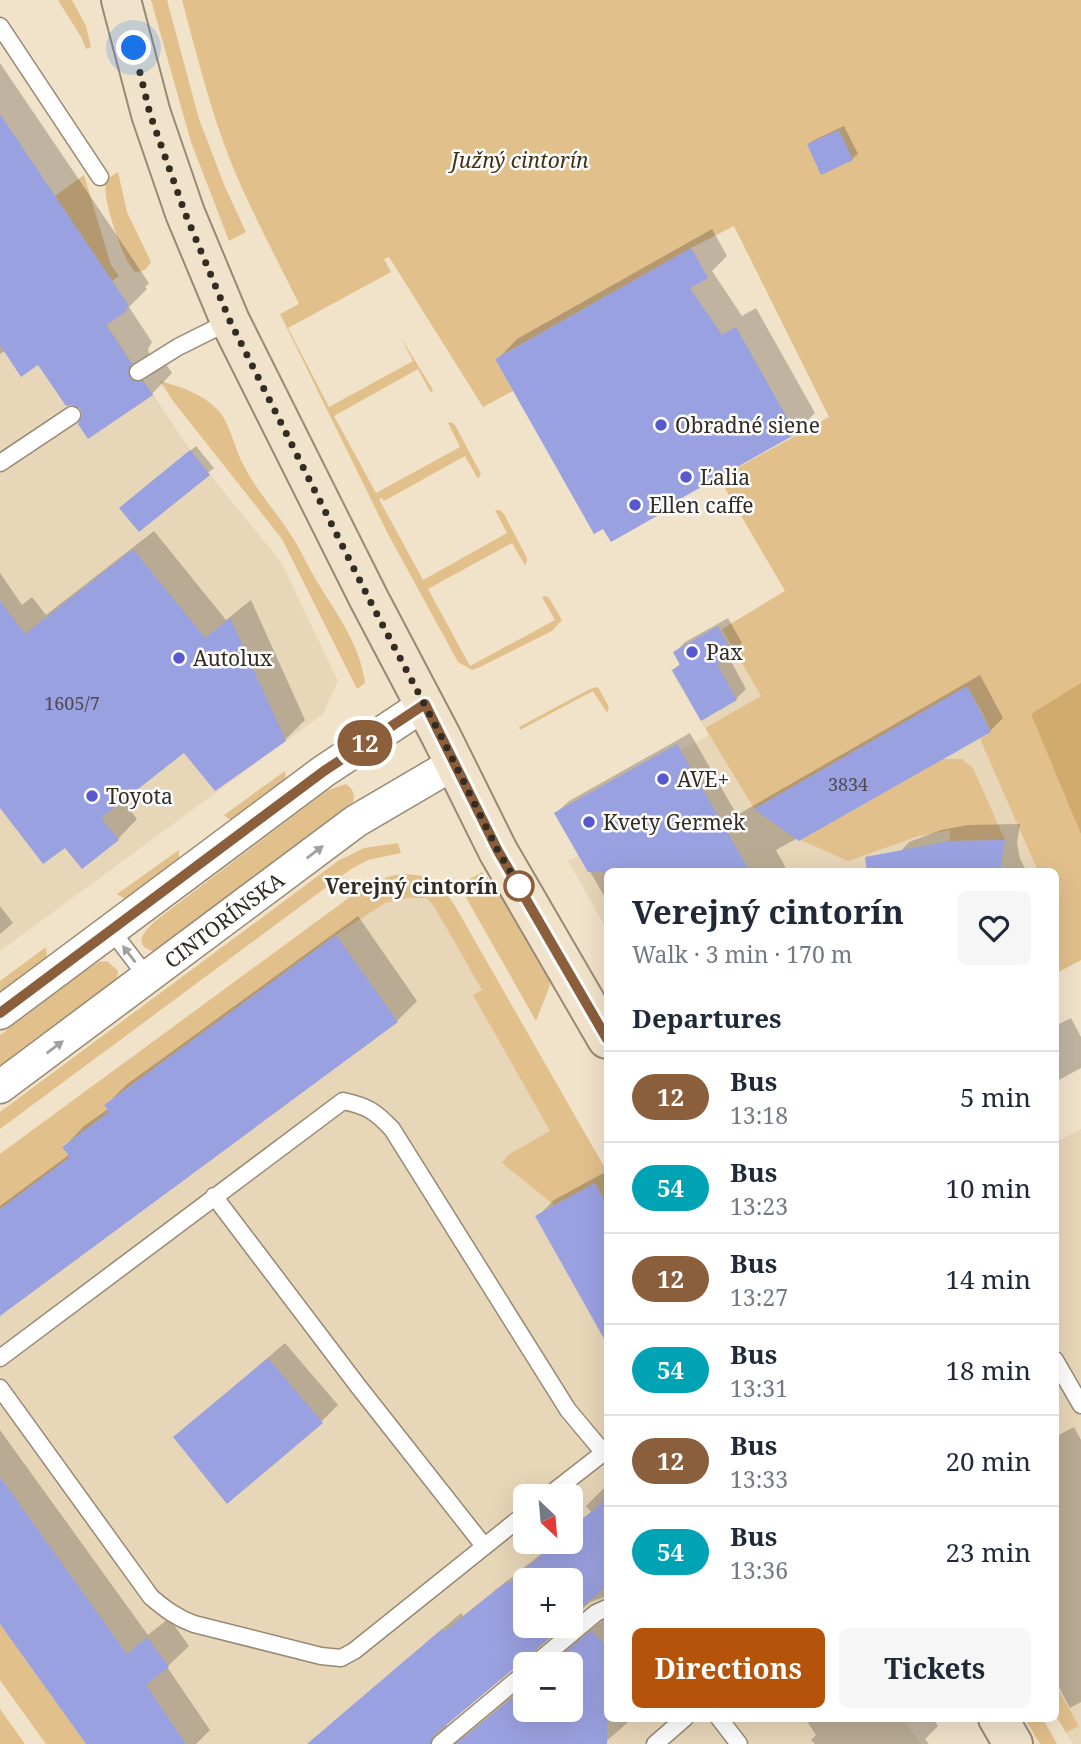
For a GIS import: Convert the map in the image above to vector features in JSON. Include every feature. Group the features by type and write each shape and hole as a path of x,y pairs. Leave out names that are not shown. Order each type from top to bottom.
{"street":[{"path":"121,0 150,114 185,213 230,321 498,851 604,1034"},
{"path":"0,1013 324,771 425,704"},
{"name":"CINTORÍNSKA","path":"0,1087 356,821 455,763"},
{"path":"1000,1722 1013,1744"}],"lane":[{"path":"0,26 100,177"},
{"path":"138,372 178,347 230,321"},
{"path":"0,463 72,415"},
{"path":"111,930 147,978"},
{"path":"0,1358 343,1101 378,1113 392,1129 568,1410 604,1450"},
{"path":"214,1196 484,1546"},
{"path":"1059,1367 1081,1405"},
{"path":"0,1388 151,1597 178,1618 194,1624 321,1656 341,1658 354,1651 513,1523"},
{"path":"564,1484 604,1454"},
{"path":"549,1652 604,1609"},
{"path":"440,1744 513,1683"},
{"path":"655,1744 680,1722"},
{"path":"722,1722 739,1744"}],"shaded area":[{"path":"0,114 129,306 127,311 107,325 190,450 281,562 338,681 323,714 0,951"},
{"path":"722,629 761,696 705,728 671,671"},
{"path":"1081,683 1081,834 1031,714"},
{"path":"967,686 980,708 1052,868 604,868 604,925 568,861 578,855 554,813 677,744 681,750 709,735 753,809"},
{"path":"404,874 440,883 604,1167 604,1722 905,1722 921,1744 46,1744 0,1680 0,1154 365,886"},
{"path":"1081,1129 1081,1744 1073,1744 1059,1721 1059,1141"}],"green space":[{"path":"58,0 72,0 86,26 91,47 86,49"},
{"path":"151,0 167,0 199,119 225,187 246,232 229,241 191,142"},
{"name":"Južný cintorín","path":"182,0 1081,0 1081,960 1059,972 1059,868 1037,868 980,739 991,732 967,687 754,809 705,728 761,696 722,629 785,591 719,478 829,417 734,226 495,359 513,391 483,407 389,257 384,259 391,272 288,328 329,407 413,361 400,336 433,390 431,393 418,369 334,416 376,493 460,447 448,423 455,425 481,474 478,479 465,456 384,501 379,499 423,580 507,533 495,510 504,514 527,558 525,565 512,543 428,589 470,666 555,620 542,597 549,598 562,620 552,631 472,670 458,662 388,534 280,314 299,304 232,164 207,90"},
{"path":"118,172 127,212 151,262 145,270 136,272 131,267 110,216 106,183"},
{"path":"84,175 111,265 119,276 112,281 55,196"},
{"path":"160,381 197,395 211,403 222,415 249,475 293,537 352,641 365,683 357,689 282,539"},
{"path":"598,687 609,707 607,713 593,691 520,730 519,727"},
{"path":"943,759 962,759 973,768 1005,840 950,841 950,830 919,836 848,861 801,840"},
{"path":"285,771 286,782 234,819 224,815"},
{"path":"346,784 353,792 353,802 265,868 254,882 156,952 143,945 143,935 163,915 328,790"},
{"path":"398,843 401,853 368,860 351,869 0,1129 0,1112 338,861 364,848"},
{"path":"179,850 179,861 128,898 117,894"},
{"path":"482,872 499,891 548,973 550,985 536,1021 459,885"},
{"path":"404,874 430,878 455,906 604,1167 604,1200 595,1184 554,1205 502,1163 508,1155 550,1131 473,995 482,990 434,906 426,898 408,898 385,903 336,935 104,1105 116,1123 92,1141 84,1131 62,1146 70,1157 0,1209 0,1154 365,886"},
{"path":"46,947 47,958 0,992 0,981"},
{"path":"107,961 118,971 116,984 0,1071 0,1035 88,969 99,962"},
{"path":"0,1624 86,1744 46,1744 0,1680"},
{"path":"1059,1691 1079,1726 1066,1733 1059,1721"},
{"path":"0,1709 25,1744 0,1744"},
{"path":"1027,1722 1045,1722 1057,1744 1040,1744"}],"building":[{"path":"0,114 129,306 125,309 127,311 106,325 132,364 128,372 130,378 143,381 153,395 88,439 78,424 82,415 80,409 72,405 66,406 38,365 21,377 0,345"},
{"path":"839,130 853,160 821,175 807,144"},
{"name":"Obradné siene","path":"691,248 708,278 690,288 722,335 736,327 796,434 655,513 657,516 611,542 603,529 594,534 495,359"},
{"path":"190,450 210,475 139,532 119,508"},
{"path":"133,549 205,638 230,618 286,741 215,791 184,753 101,818 119,840 82,869 65,848 43,864 0,808 0,601 25,634"},
{"path":"718,626 733,655 717,664 737,700 701,721 672,670 680,665 673,652"},
{"path":"967,686 991,732 799,841 754,809"},
{"path":"677,744 748,868 604,868 604,872 588,872 554,813"},
{"path":"1005,840 1001,868 866,868 865,857 950,841"},
{"path":"336,935 398,1022 0,1316 0,1209 70,1157 62,1147 109,1112 104,1105"},
{"path":"595,1183 604,1200 604,1339 535,1216"},
{"path":"268,1358 323,1423 227,1504 173,1437"},
{"path":"0,1477 127,1654 147,1637 169,1667 146,1685 186,1744 86,1744 0,1624"},
{"path":"604,1501 604,1589 583,1606 583,1568 526,1568 542,1554 583,1554 583,1519"},
{"path":"513,1580 513,1638 550,1638 533,1652 513,1652 513,1669 433,1736 430,1744 307,1744 442,1629 444,1632 506,1582 508,1584"},
{"path":"592,1630 604,1644 604,1722 607,1722 607,1744 456,1744 513,1697 513,1722 583,1722 583,1652 565,1652"}],"bus line":[{"name":"12","path":"0,1013 324,771 425,704 498,851 604,1034"}],"place":[{"name":"Obradné siene","path":"661,425"},
{"name":"Ľalia","path":"686,477"},
{"name":"Ellen caffe","path":"635,505"},
{"name":"Pax","path":"692,652"},
{"name":"Autolux","path":"179,658"},
{"name":"AVE+","path":"663,779"},
{"name":"Toyota","path":"92,796"},
{"name":"Kvety Germek","path":"589,822"},
{"name":"Verejný cintorín","path":"519,886"}],"route":[{"path":"134,48 150,114 185,213 230,321 369,599 498,851 519,886"}]}
